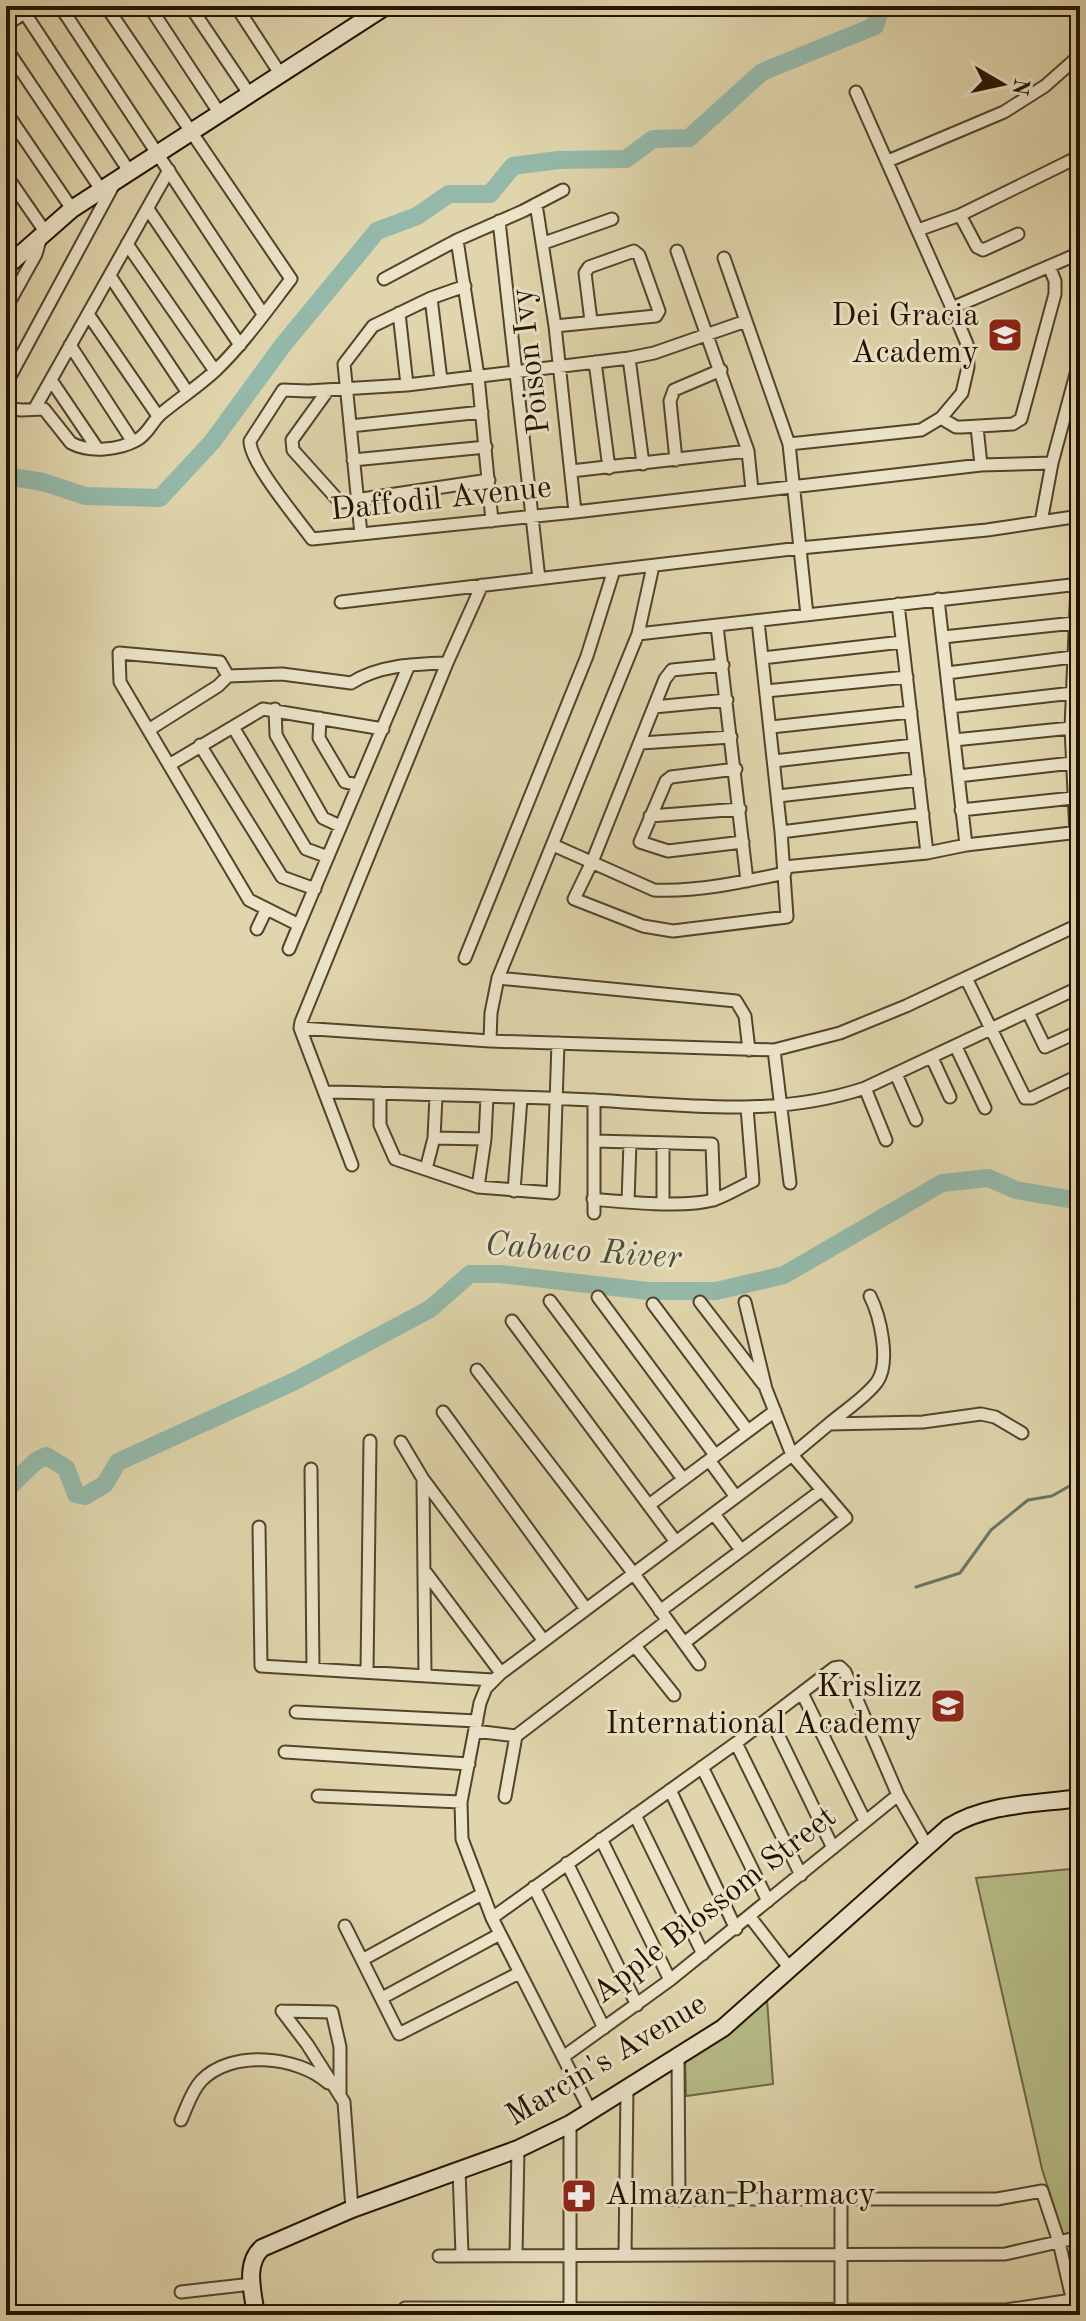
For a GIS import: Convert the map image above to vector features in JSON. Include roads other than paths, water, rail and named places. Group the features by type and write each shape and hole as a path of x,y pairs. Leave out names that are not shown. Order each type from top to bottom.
{"main road":[{"path":"9,257 44,235 72,209 129,171 159,155 386,6"},
{"name":"Marcin's Avenue","path":"256,2315 253,2258 262,2248 352,2209 518,2149 570,2124 732,2021 949,1827 991,1810 1080,1798"}],"street":[{"path":"60,6 263,314"},
{"path":"6,408 44,409 71,443 97,448 121,447 133,442 147,433 158,416 215,371 240,345 291,279 106,6"},
{"path":"149,6 220,114"},
{"path":"190,6 250,95"},
{"path":"236,6 281,75"},
{"path":"6,25 27,8 129,171"},
{"path":"6,48 108,187 6,384"},
{"path":"888,161 1004,112 1045,86 1080,55"},
{"path":"789,444 921,430 941,418 962,393 968,367 967,344 856,92"},
{"path":"6,112 72,209"},
{"path":"918,230 960,215 1072,160 1080,153"},
{"path":"35,408 169,170"},
{"path":"6,175 44,235 6,308"},
{"path":"384,279 457,240 563,190"},
{"name":"Poison Ivy","path":"536,204 555,326 575,512"},
{"path":"148,209 240,345"},
{"path":"960,215 977,247 983,250 1018,234"},
{"path":"544,243 612,219"},
{"path":"499,221 539,579"},
{"path":"457,240 478,376 492,521"},
{"path":"127,244 215,371"},
{"path":"555,326 656,316 659,311 639,255 634,251 589,267 585,273 591,321"},
{"path":"677,251 748,451 752,490"},
{"path":"952,308 1080,253"},
{"path":"724,258 789,444 807,615"},
{"path":"941,418 956,427 1013,424 1021,419 1055,294 1055,281 1049,266"},
{"path":"110,276 188,393"},
{"path":"361,534 344,364 373,326 431,298 465,286"},
{"path":"431,298 441,380"},
{"path":"399,313 407,385"},
{"path":"88,314 158,416"},
{"path":"489,480 342,502 293,450 292,440 328,390 407,385 629,358 654,353 746,321"},
{"path":"70,345 133,442"},
{"path":"629,358 643,464"},
{"path":"1041,522 1052,463 1080,359"},
{"path":"595,362 609,468"},
{"path":"676,460 670,401 674,390 721,370"},
{"path":"51,380 97,448"},
{"name":"Daffodil Avenue","path":"328,390 283,390 253,433 250,450 312,539 981,465 1052,463"},
{"path":"350,426 482,412"},
{"path":"977,427 981,465"},
{"path":"353,460 486,447"},
{"path":"571,471 748,451"},
{"path":"341,602 1080,516"},
{"path":"490,1041 491,1013 498,978 638,634 653,566"},
{"path":"465,958 587,656 614,570"},
{"path":"553,845 654,890 671,891 747,881 785,870 1078,833 1073,798 1071,728 1078,584 638,634"},
{"path":"352,1165 300,1028 302,1017 482,585"},
{"path":"938,599 966,845"},
{"path":"898,604 927,853"},
{"path":"723,665 672,670 665,679 592,862 574,899 643,926 673,931 787,917 778,796 758,621"},
{"path":"943,637 1074,623"},
{"path":"717,626 747,881"},
{"path":"762,658 902,642"},
{"path":"228,676 220,662 119,653 120,682 249,900 299,925"},
{"path":"947,673 1073,657"},
{"path":"150,729 218,686 228,676 282,674 351,683 366,673 409,665 447,663"},
{"path":"289,949 409,665"},
{"path":"766,691 907,677"},
{"path":"950,707 1073,693"},
{"path":"654,707 727,700"},
{"path":"169,765 263,709 383,729"},
{"path":"275,709 276,735 323,818 340,826"},
{"path":"771,727 911,712"},
{"path":"320,718 319,738 325,749 345,782 358,785"},
{"path":"233,727 306,849 328,857"},
{"path":"954,740 1071,728"},
{"path":"641,743 731,737"},
{"path":"200,745 282,877 315,889"},
{"path":"774,761 914,745"},
{"path":"958,776 1072,763"},
{"path":"736,769 671,777 666,781 640,842 668,851 743,842"},
{"path":"778,796 919,780"},
{"path":"961,810 1073,798"},
{"path":"650,816 740,809"},
{"path":"781,832 923,814"},
{"path":"257,929 266,910"},
{"path":"300,1028 490,1041 774,1050 840,1033 1080,924"},
{"path":"498,978 736,1001 745,1016 749,1050"},
{"path":"966,978 1025,1098 1032,1098 1080,1075"},
{"path":"325,1092 747,1108 830,1100 932,1058 1080,987"},
{"path":"1028,1012 1045,1047 1080,1031"},
{"path":"380,1093 380,1125 395,1159 478,1187 553,1193 558,1043"},
{"path":"956,1047 985,1108"},
{"path":"774,1050 790,1183"},
{"path":"932,1058 950,1097"},
{"path":"896,1074 916,1120"},
{"path":"865,1088 886,1140"},
{"path":"426,1169 434,1138 436,1096"},
{"path":"478,1187 487,1097"},
{"path":"514,1191 521,1098"},
{"path":"594,1100 594,1213"},
{"path":"593,1199 692,1203 714,1200 753,1181 747,1108"},
{"path":"434,1138 485,1139"},
{"path":"594,1141 712,1144 714,1200"},
{"path":"628,1202 630,1142"},
{"path":"663,1143 663,1202"},
{"path":"590,2110 492,1918 462,1839 461,1802 482,1695 497,1676 792,1455 878,1380 881,1329 870,1296"},
{"path":"598,1297 736,1497"},
{"path":"550,1301 683,1479"},
{"path":"700,1302 766,1389"},
{"path":"684,1643 846,1518 792,1455 766,1389 745,1302"},
{"path":"653,1304 748,1431"},
{"path":"512,1321 676,1542"},
{"path":"477,1370 699,1664"},
{"path":"649,1505 775,1411"},
{"path":"443,1412 586,1609"},
{"path":"829,1424 923,1422 981,1414 995,1417 1022,1433"},
{"path":"367,1671 370,1441"},
{"path":"401,1442 423,1479 544,1641"},
{"path":"311,1469 313,1668"},
{"path":"423,1479 425,1675"},
{"path":"505,1797 516,1736 635,1646 664,1616 741,1550 822,1490"},
{"path":"714,1514 741,1550"},
{"path":"259,1527 261,1666 497,1676"},
{"path":"423,1569 497,1676"},
{"path":"635,1646 674,1695"},
{"path":"492,1918 736,1743 834,1668 840,1667 845,1672 898,1795 928,1848"},
{"path":"802,1693 865,1821"},
{"path":"296,1712 476,1726 516,1736"},
{"path":"770,1718 833,1848"},
{"path":"736,1743 801,1875"},
{"path":"285,1752 469,1764"},
{"path":"702,1767 768,1901"},
{"path":"670,1790 736,1929"},
{"name":"Apple Blossom Street","path":"563,2057 736,1929 898,1795"},
{"path":"318,1796 461,1802"},
{"path":"635,1815 703,1954"},
{"path":"601,1839 670,1980"},
{"path":"567,1863 637,2005"},
{"path":"534,1887 604,2028"},
{"path":"362,1960 482,1894"},
{"path":"750,1917 791,1970"},
{"path":"345,1926 399,2034 519,1973"},
{"path":"382,1998 500,1934"},
{"path":"340,2094 340,2047 332,2012 282,2011 340,2094 346,2108 352,2209"},
{"path":"678,2057 679,2200"},
{"path":"181,2120 202,2080 217,2070 253,2060 271,2060 309,2068 340,2094"},
{"path":"625,2255 627,2088"},
{"path":"570,2124 570,2312"},
{"path":"516,2255 518,2149"},
{"path":"459,2170 462,2254"},
{"path":"625,2199 997,2199 1043,2193 1059,2242 1076,2315"},
{"path":"841,2199 841,2312"},
{"path":"439,2256 1005,2254 1080,2237"},
{"path":"181,2292 252,2284"},
{"path":"405,2312 1006,2310 1072,2300"}],"waterway":[{"path":"6,476 43,482 85,496 160,498 212,442 283,345 377,231 417,216 449,194 490,194 513,166 558,160 626,159 653,139 689,138 762,72 875,26 881,6"},
{"name":"Cabuco River","path":"6,1490 36,1461 46,1456 66,1468 76,1494 85,1496 105,1484 118,1462 295,1381 430,1309 470,1274 500,1274 648,1291 716,1291 784,1275 942,1183 988,1178 1016,1190 1080,1201"},
{"path":"916,1587 960,1573 991,1530 1028,1500 1052,1496 1080,1480"}],"place":[{"name":"Dei Gracia Academy","path":"1005,335"},
{"name":"Krislizz International Academy","path":"948,1706"},
{"name":"Almazan Pharmacy","path":"579,2196"}]}
